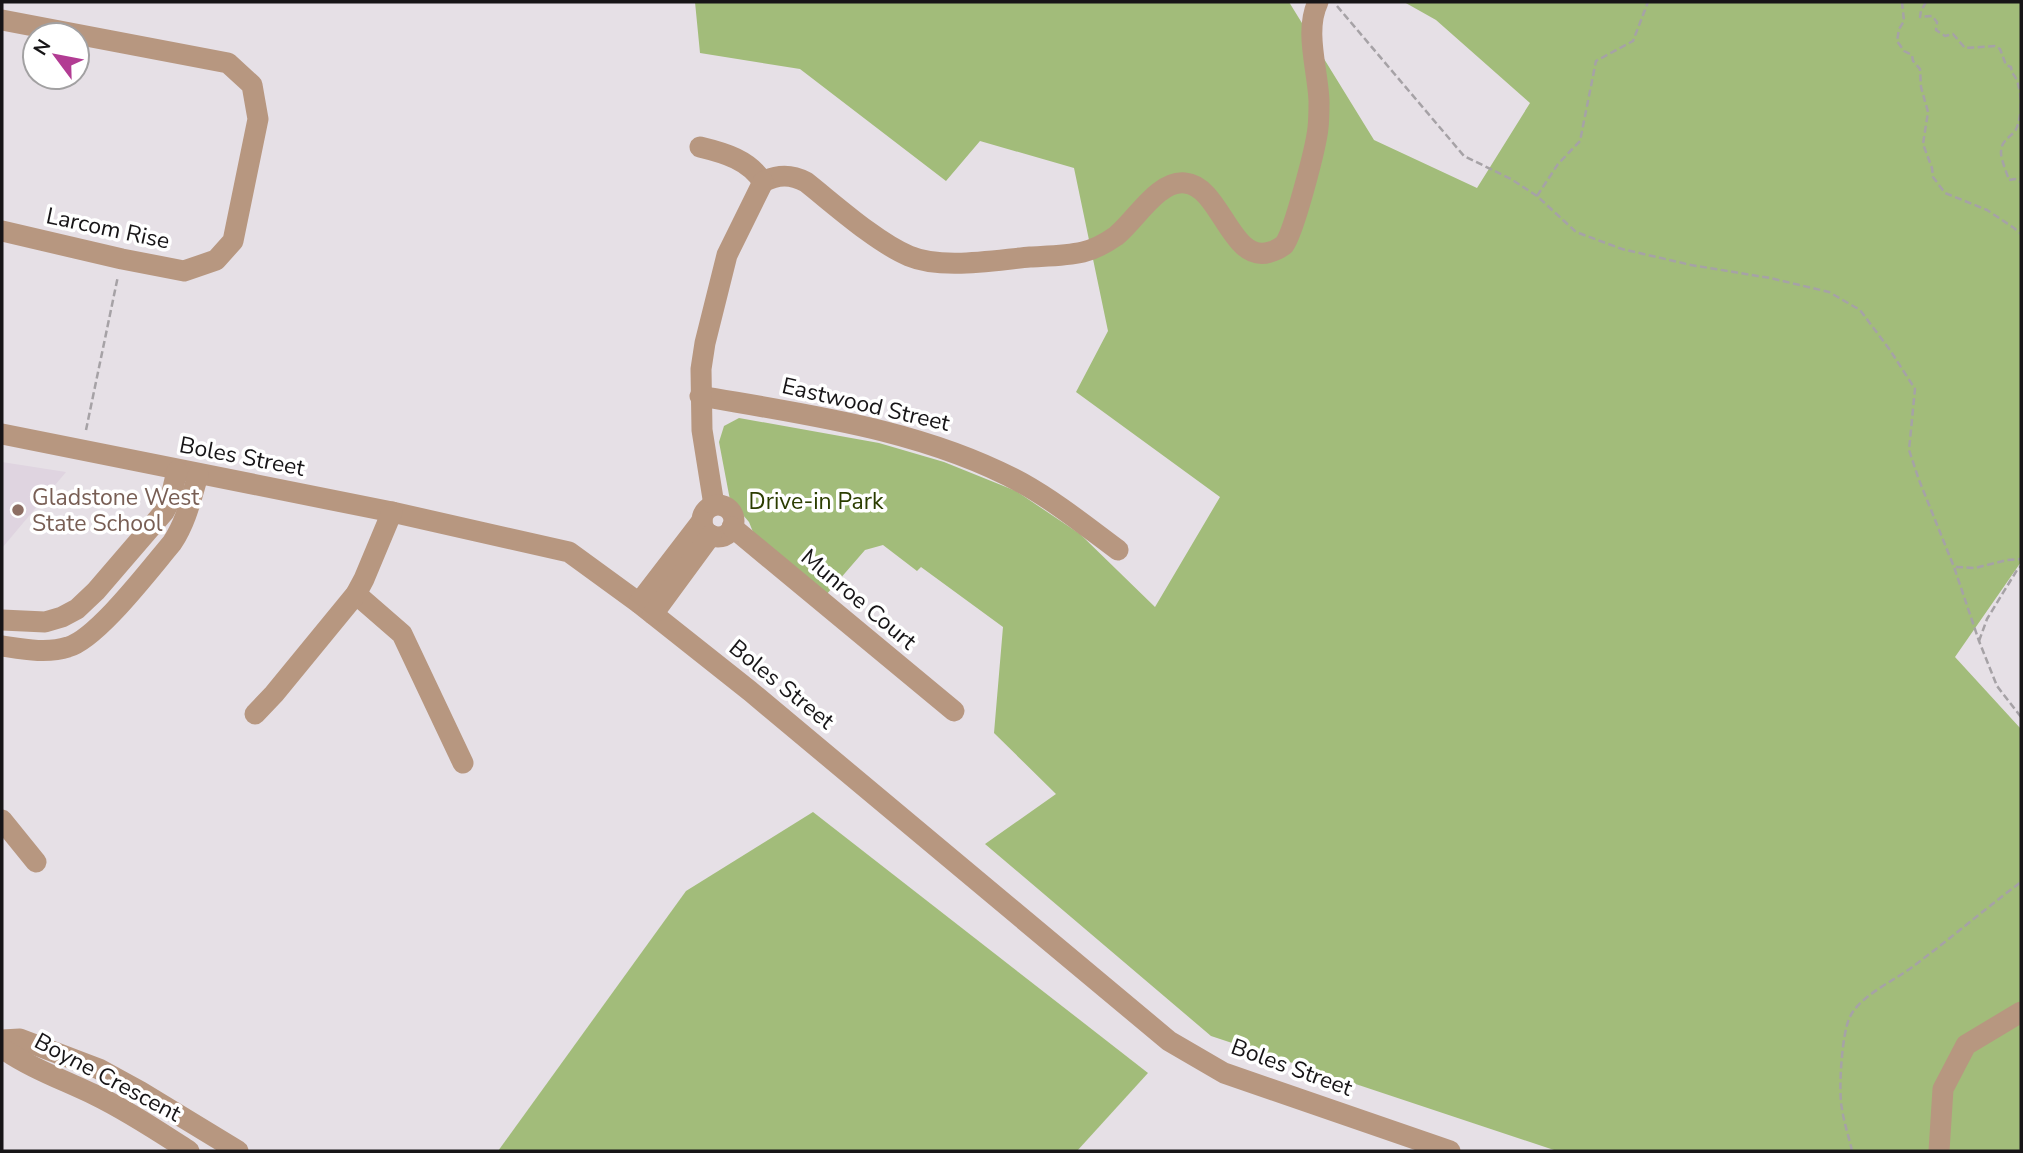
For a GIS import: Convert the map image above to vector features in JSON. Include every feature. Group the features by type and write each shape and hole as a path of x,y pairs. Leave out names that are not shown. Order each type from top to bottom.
{"street":[{"path":"646,608 709,520 700,396 705,343 727,255 763,182 783,176 806,181 883,241 907,255 927,262 1080,252 1102,245 1113,238 1166,187 1183,182 1199,187 1211,200 1230,230 1246,247 1261,254 1274,251 1283,245 1292,228 1318,129 1319,99 1312,26 1318,2"},
{"name":"Larcom Rise","path":"2,20 228,63 252,85 258,120 233,241 216,260 184,271 2,231"},
{"path":"700,147 725,153 739,160 758,173 763,182"},
{"name":"Eastwood Street","path":"700,396 893,433 957,453 1031,489 1082,522 1118,550"},
{"name":"Boles Street","path":"2,434 392,512 569,552 646,608 750,691 1169,1041 1224,1073 1450,1151"},
{"path":"2,620 45,622 77,609 96,591 164,512 187,473"},
{"path":"2,646 46,650 66,648 83,640 99,626 172,543 185,519 187,473"},
{"name":"Munroe Court","path":"709,520 726,507 733,516 732,527 954,711"},
{"path":"255,714 356,594 392,512"},
{"path":"356,594 402,634 463,763"},
{"path":"2,820 36,862"},
{"path":"1939,1151 1943,1089 1966,1045 2021,1012"},
{"name":"Boyne Crescent","path":"2,1040 20,1039 99,1069 238,1151"},
{"name":"Boyne Crescent","path":"2,1048 136,1117 189,1151"}],"path":[{"path":"1334,2 1464,156 1511,179 1537,196 1576,232 1622,249 1829,292 1860,310 1890,349 1914,389 1909,450 1997,686 2021,716"},
{"path":"1537,196 1558,164 1580,141 1596,61 1633,41 1648,2"},
{"path":"1902,2 1904,21 1899,29 1898,41 1904,51 1912,55 1913,61 1920,69 1921,88 1928,112 1923,144 1933,177 1945,193 1987,210 2021,234"},
{"path":"1926,2 1920,17 1932,16 1937,22 1936,30 1945,36 1953,34 1965,48 1995,46 2000,49 2006,65 2011,67 2011,73 2021,91 2018,122 2016,130 2004,139 2000,155 2009,180 2021,182"},
{"path":"82,451 122,259"},
{"path":"1954,567 1975,568 2007,559 2021,559"},
{"path":"1979,641 1987,619 2021,566"},
{"path":"1852,1151 1841,1107 1841,1061 1848,1019 1855,1008 1915,966 2021,882"}],"shaded area":[{"name":"Gladstone West State School","path":"2,462 66,472 2,548"}],"green space":[{"name":"Drive-in Park","path":"695,2 1289,2 1374,140 1477,188 1530,103 1436,20 1404,2 2021,2 2021,562 1955,657 2021,729 2021,1151 1557,1151 1211,1036 985,844 1056,794 994,733 1003,627 921,567 917,571 883,545 865,550 826,595 755,537 749,522 730,500 719,442 724,426 739,418 879,443 944,462 1016,491 1080,534 1155,607 1220,497 1076,392 1108,331 1074,168 980,141 946,181 800,69 700,53"},
{"path":"813,812 1148,1073 1077,1151 498,1151 686,891"}],"place":[{"name":"Gladstone West State School","path":"18,510"}]}
